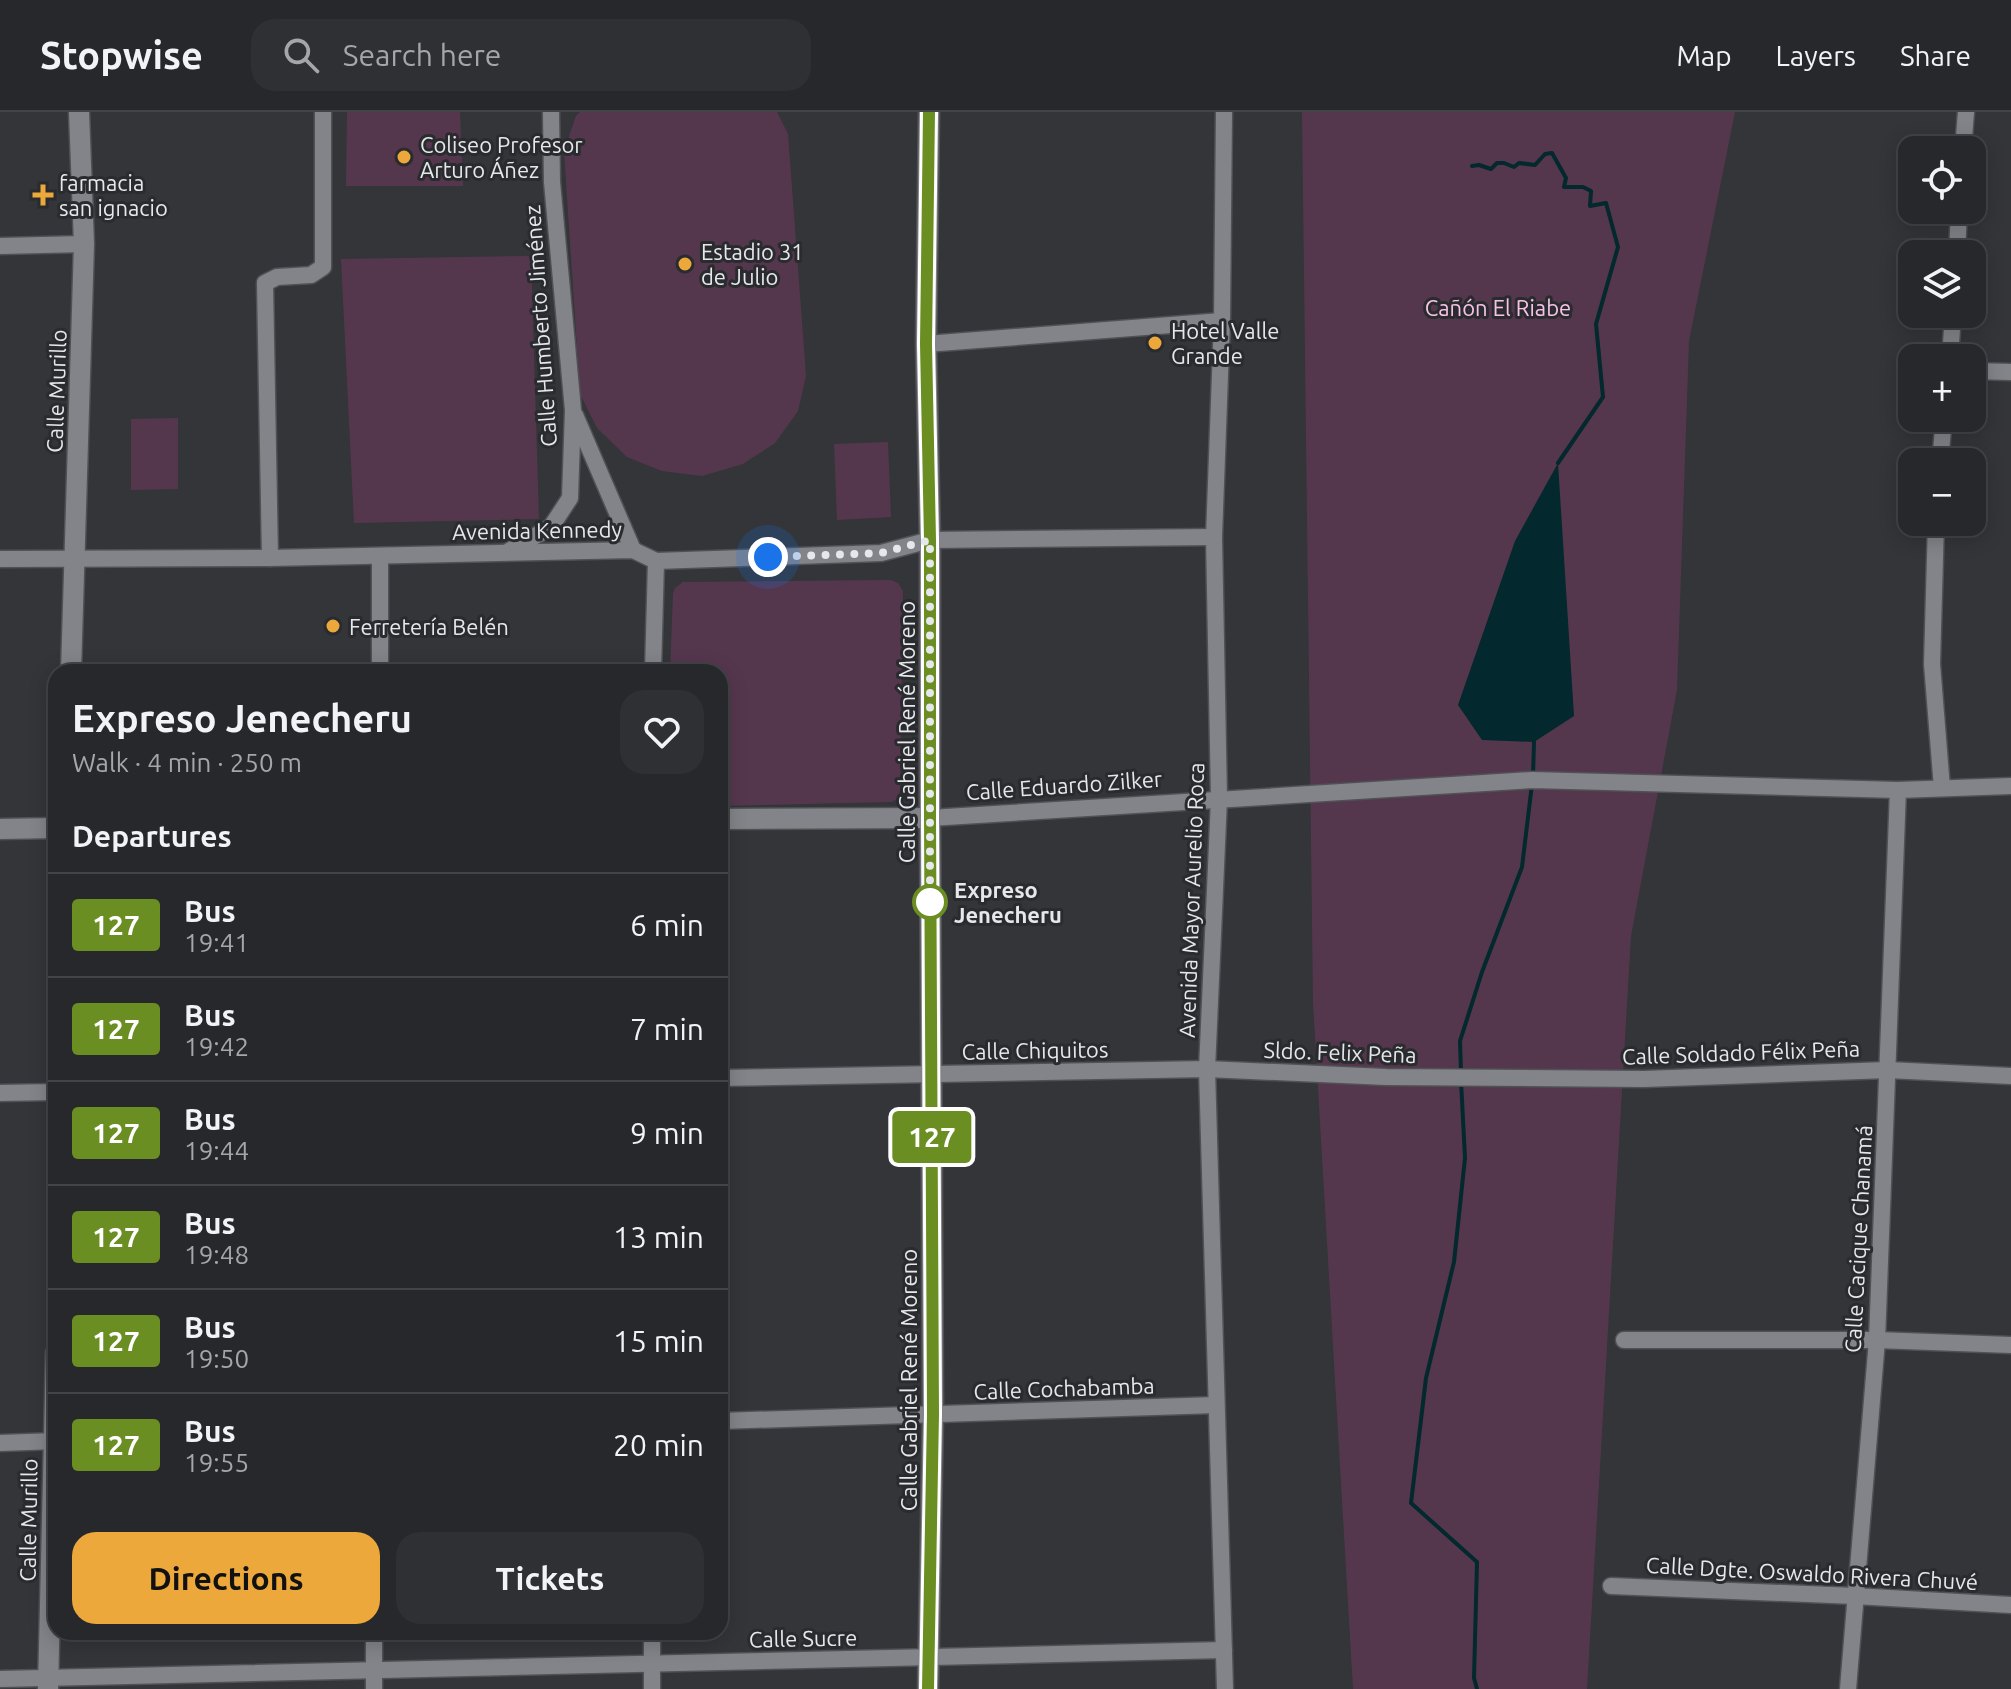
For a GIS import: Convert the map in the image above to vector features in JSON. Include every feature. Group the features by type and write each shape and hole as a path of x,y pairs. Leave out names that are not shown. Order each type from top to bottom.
{"street":[{"name":"Calle Murillo","path":"71,664 84,244 79,112"},
{"path":"270,558 265,283 277,277 311,275 323,267 323,112"},
{"name":"Calle Humberto Jiménez","path":"505,553 551,527 570,498 573,410 552,182 551,112"},
{"name":"Calle Gabriel René Moreno","path":"928,1689 933,1414 930,540 926,344 929,112"},
{"name":"Avenida Mayor Aurelio Roca","path":"1224,112 1222,321 1214,537 1219,799 1207,1069 1225,1689"},
{"path":"1964,136 1966,112"},
{"path":"0,246 84,244"},
{"path":"926,344 1222,321"},
{"path":"1986,371 2011,372"},
{"path":"573,410 633,550"},
{"path":"1936,536 1932,664 1942,788"},
{"name":"Avenida Kennedy","path":"0,559 270,558 633,550 656,561 881,553 930,540 1214,537"},
{"path":"380,556 380,664"},
{"path":"653,664 656,561"},
{"name":"Calle Eduardo Zilker","path":"728,819 930,818 1532,780 1898,790 2011,786"},
{"name":"Calle Cacique Chanamá","path":"1848,1689 1877,1340 1898,790"},
{"path":"0,829 48,828"},
{"name":"Calle Chiquitos","path":"728,1078 1207,1069"},
{"name":"Sldo. Felix Peña","path":"1207,1069 1471,1078"},
{"name":"Calle Soldado Félix Peña","path":"1471,1078 1644,1079 1888,1070 2011,1076"},
{"path":"0,1093 48,1092"},
{"path":"1624,1340 1877,1340 2011,1345"},
{"name":"Calle Cochabamba","path":"728,1421 1216,1405"},
{"path":"0,1443 48,1442"},
{"name":"Calle Dgte. Oswaldo Rivera Chuvé","path":"1611,1586 2011,1605"},
{"name":"Calle Murillo","path":"48,1684 49,1640"},
{"path":"374,1640 374,1689"},
{"path":"652,1640 652,1689"},
{"name":"Calle Sucre","path":"0,1679 48,1684 374,1670 1224,1650"}],"green space":[{"name":"Coliseo Profesor Arturo Áñez","path":"347,112 460,112 463,186 346,186"},
{"name":"Estadio 31 de Julio","path":"580,112 777,112 788,134 806,376 798,411 775,443 743,464 702,476 662,471 627,457 597,428 580,394 564,151"},
{"name":"Cañón El Riabe","path":"1302,112 1735,112 1689,341 1677,690 1631,936 1587,1689 1353,1689 1313,1002"},
{"path":"531,256 539,519 354,523 341,259"},
{"path":"178,418 178,489 131,490 131,419"},
{"path":"888,442 891,517 837,520 834,444"},
{"path":"891,580 898,583 903,591 898,798 892,802 728,806 728,664 670,664 673,594 683,582"}],"water":[{"path":"1558,463 1574,716 1534,742 1482,740 1458,705 1515,541"}],"waterway":[{"path":"1472,166 1491,169 1497,163 1514,167 1519,163 1535,165 1545,154 1552,153 1566,178 1564,187 1583,187 1591,191 1590,206 1606,203 1618,247 1596,324 1603,397 1558,463"},
{"path":"1533,776 1534,742"},
{"path":"1461,1072 1460,1041 1482,972 1522,867 1532,784"},
{"path":"1461,1081 1465,1158 1454,1262 1426,1378 1411,1503 1477,1562 1474,1678 1477,1689"}],"bus line":[{"name":"127","path":"928,1689 933,1414 930,540 926,344 929,112"}],"place":[{"name":"Coliseo Profesor Arturo Áñez","path":"404,157"},
{"name":"farmacia san ignacio","path":"43,195"},
{"name":"Estadio 31 de Julio","path":"685,264"},
{"name":"Hotel Valle Grande","path":"1155,343"},
{"name":"Ferretería Belén","path":"333,626"},
{"name":"Expreso Jenecheru","path":"930,902"}],"route":[{"path":"768,557 881,553 930,540 930,756 930,914 930,902"}]}
